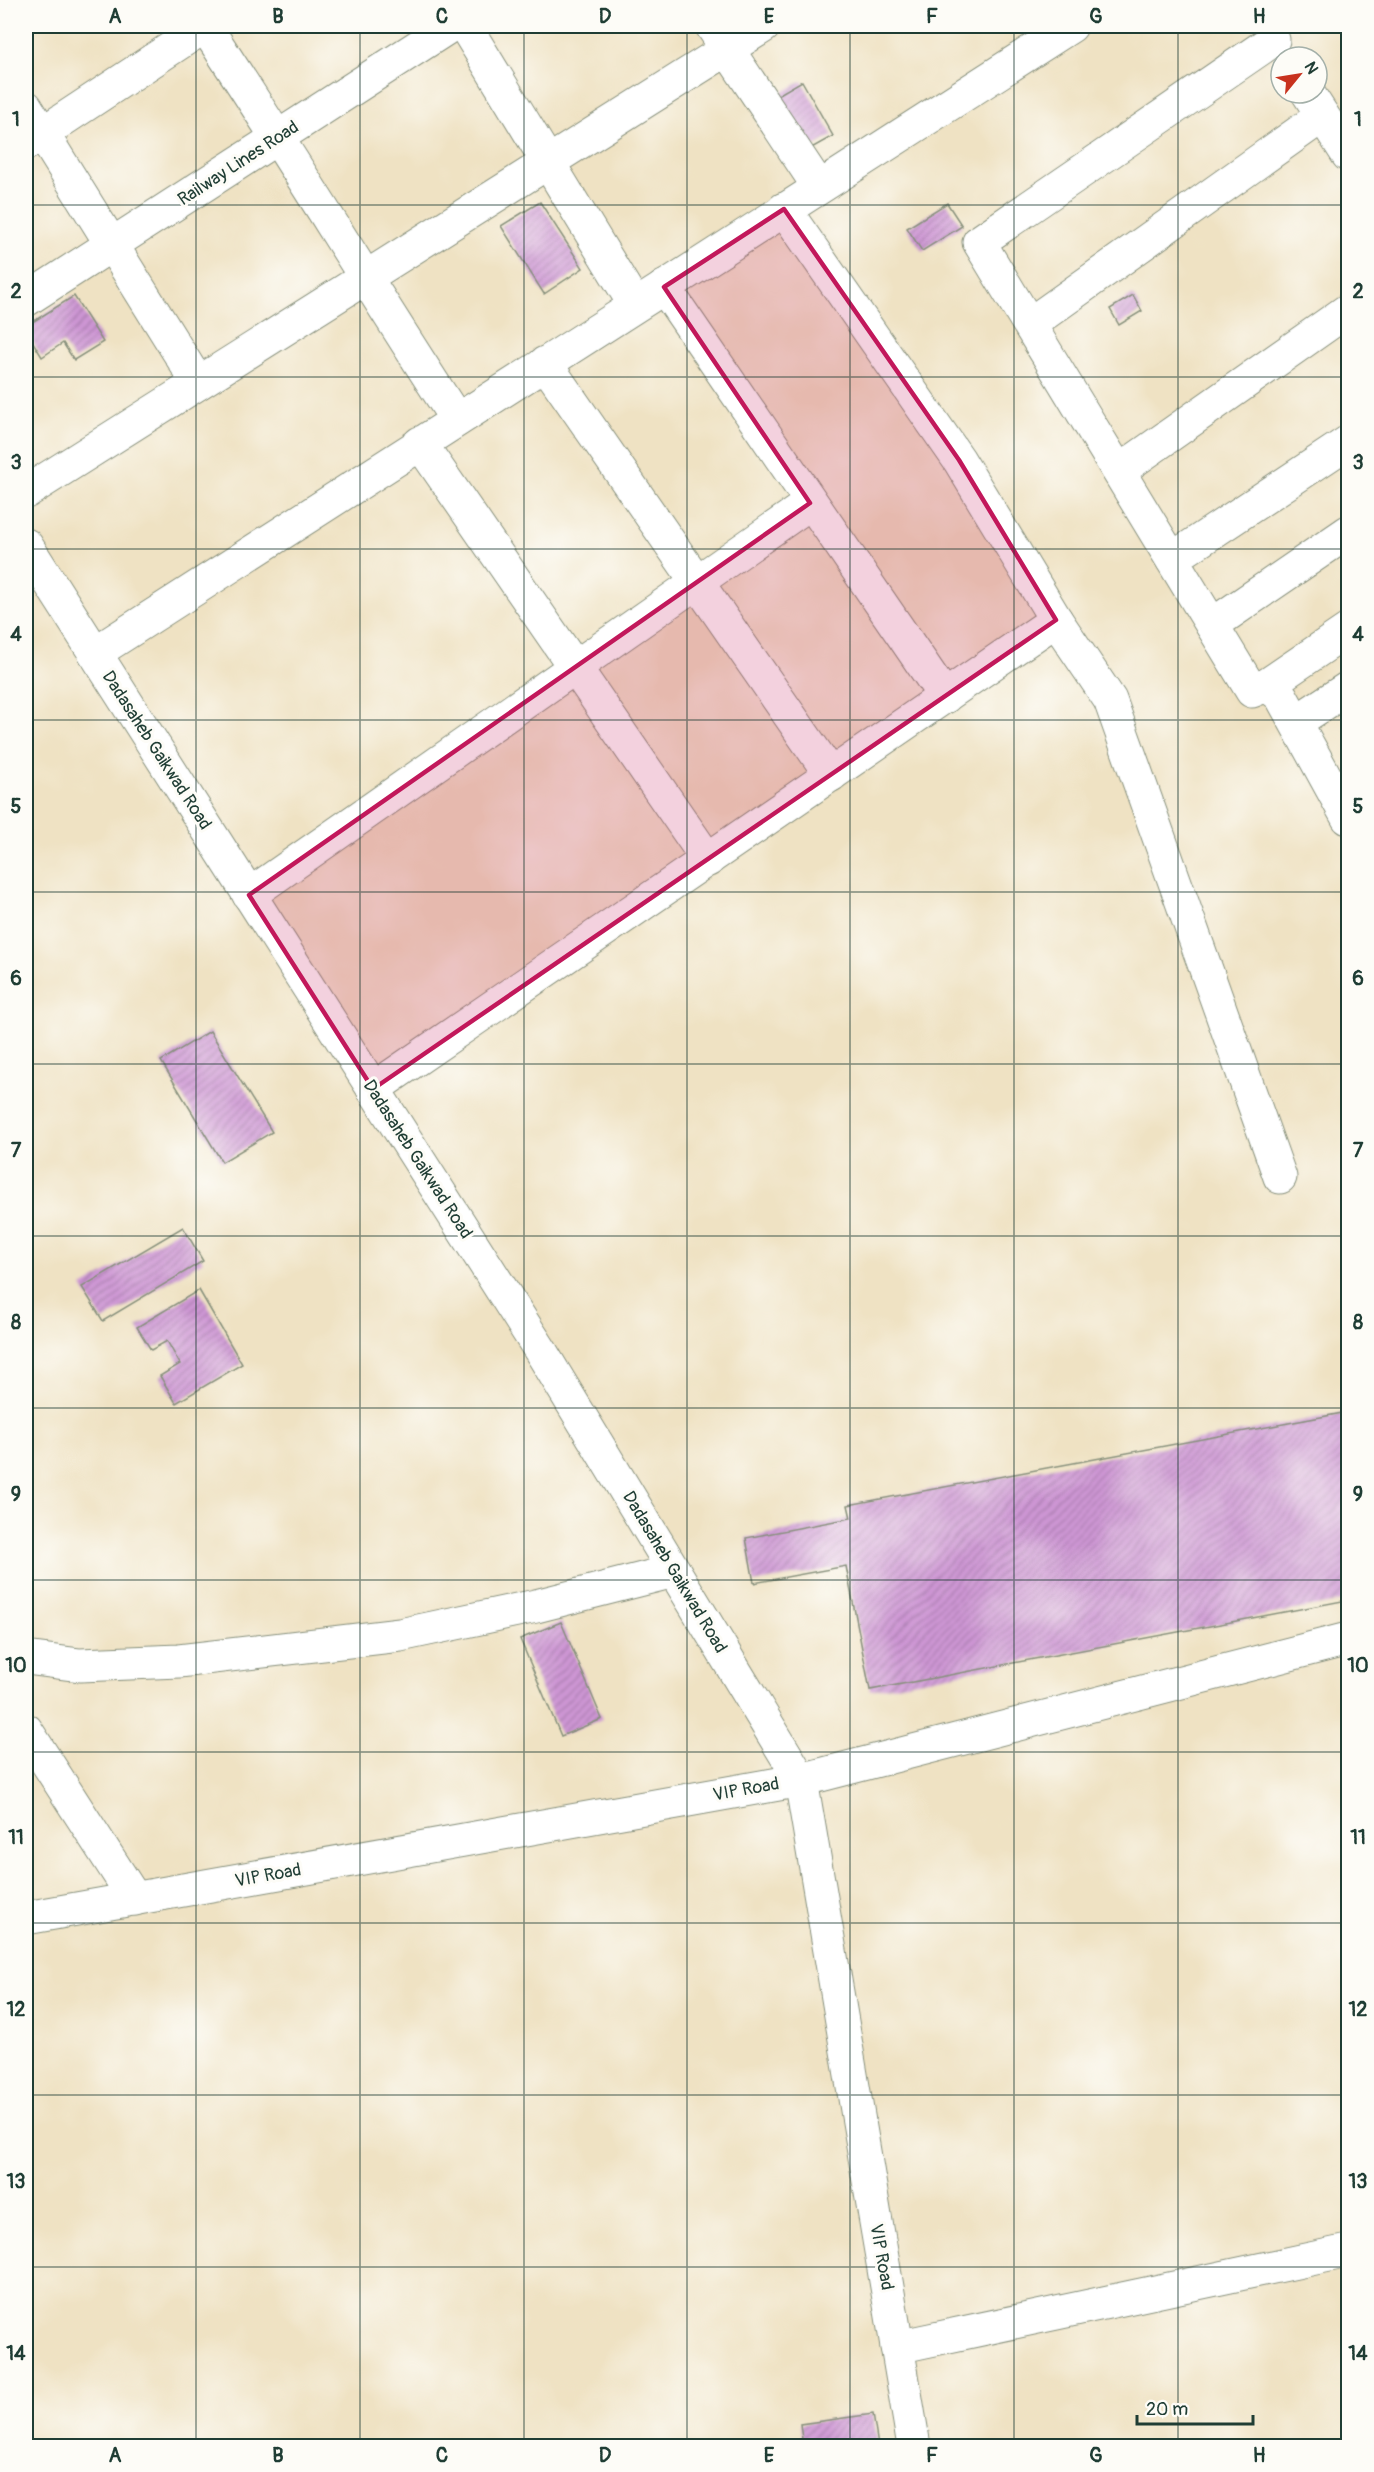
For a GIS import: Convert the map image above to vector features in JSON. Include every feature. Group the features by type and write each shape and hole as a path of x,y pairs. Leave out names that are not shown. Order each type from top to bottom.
{"street":[{"path":"198,383 111,245 31,128 205,26 279,137 364,279 456,420"},
{"name":"Railway Lines Road","path":"26,300 450,26"},
{"path":"465,26 635,305"},
{"path":"26,492 548,162 720,37 764,26"},
{"path":"95,653 1071,26"},
{"path":"720,37 819,187"},
{"path":"1273,41 979,242 1252,691 1267,685 1348,630"},
{"path":"1030,324 1314,105"},
{"path":"1316,105 1348,155"},
{"path":"784,209 959,460 1056,620 1110,700 1280,1177"},
{"path":"664,287 945,697"},
{"path":"1119,471 1348,310"},
{"path":"545,363 831,775"},
{"path":"1172,559 1348,442"},
{"path":"420,443 708,860"},
{"path":"249,895 810,503"},
{"path":"1212,625 1348,532"},
{"name":"Dadasaheb Gaikwad Road","path":"26,545 542,1353 801,1780"},
{"path":"373,1089 1056,620"},
{"path":"1267,685 1281,696 1345,803"},
{"path":"1296,722 1348,688"},
{"path":"26,1658 80,1665 179,1661 400,1635 536,1606 674,1571"},
{"path":"801,1780 1348,1639"},
{"path":"26,1730 135,1899"},
{"name":"VIP Road","path":"26,1918 801,1780 914,2446"},
{"path":"897,2347 1348,2251"}],"highlighted area":[{"path":"784,209 959,460 1056,620 373,1089 249,895 810,503 664,287"}],"building":[{"path":"802,81 833,136 808,150 776,96"},
{"path":"540,202 583,268 544,294 501,226"},
{"path":"947,203 962,226 922,251 907,228"},
{"path":"1133,295 1142,311 1119,325 1110,309"},
{"path":"74,296 103,342 74,360 63,343 42,357 26,331 26,326"},
{"path":"210,1031 272,1132 222,1162 161,1061"},
{"path":"183,1227 203,1261 103,1321 82,1287"},
{"path":"199,1290 242,1364 176,1403 160,1376 180,1364 167,1341 151,1350 137,1327"},
{"path":"1348,1412 1348,1600 870,1690 846,1566 754,1583 746,1538 851,1518 848,1505"},
{"path":"561,1622 602,1719 561,1736 520,1639"},
{"path":"873,2414 878,2446 803,2446 800,2424"}]}
